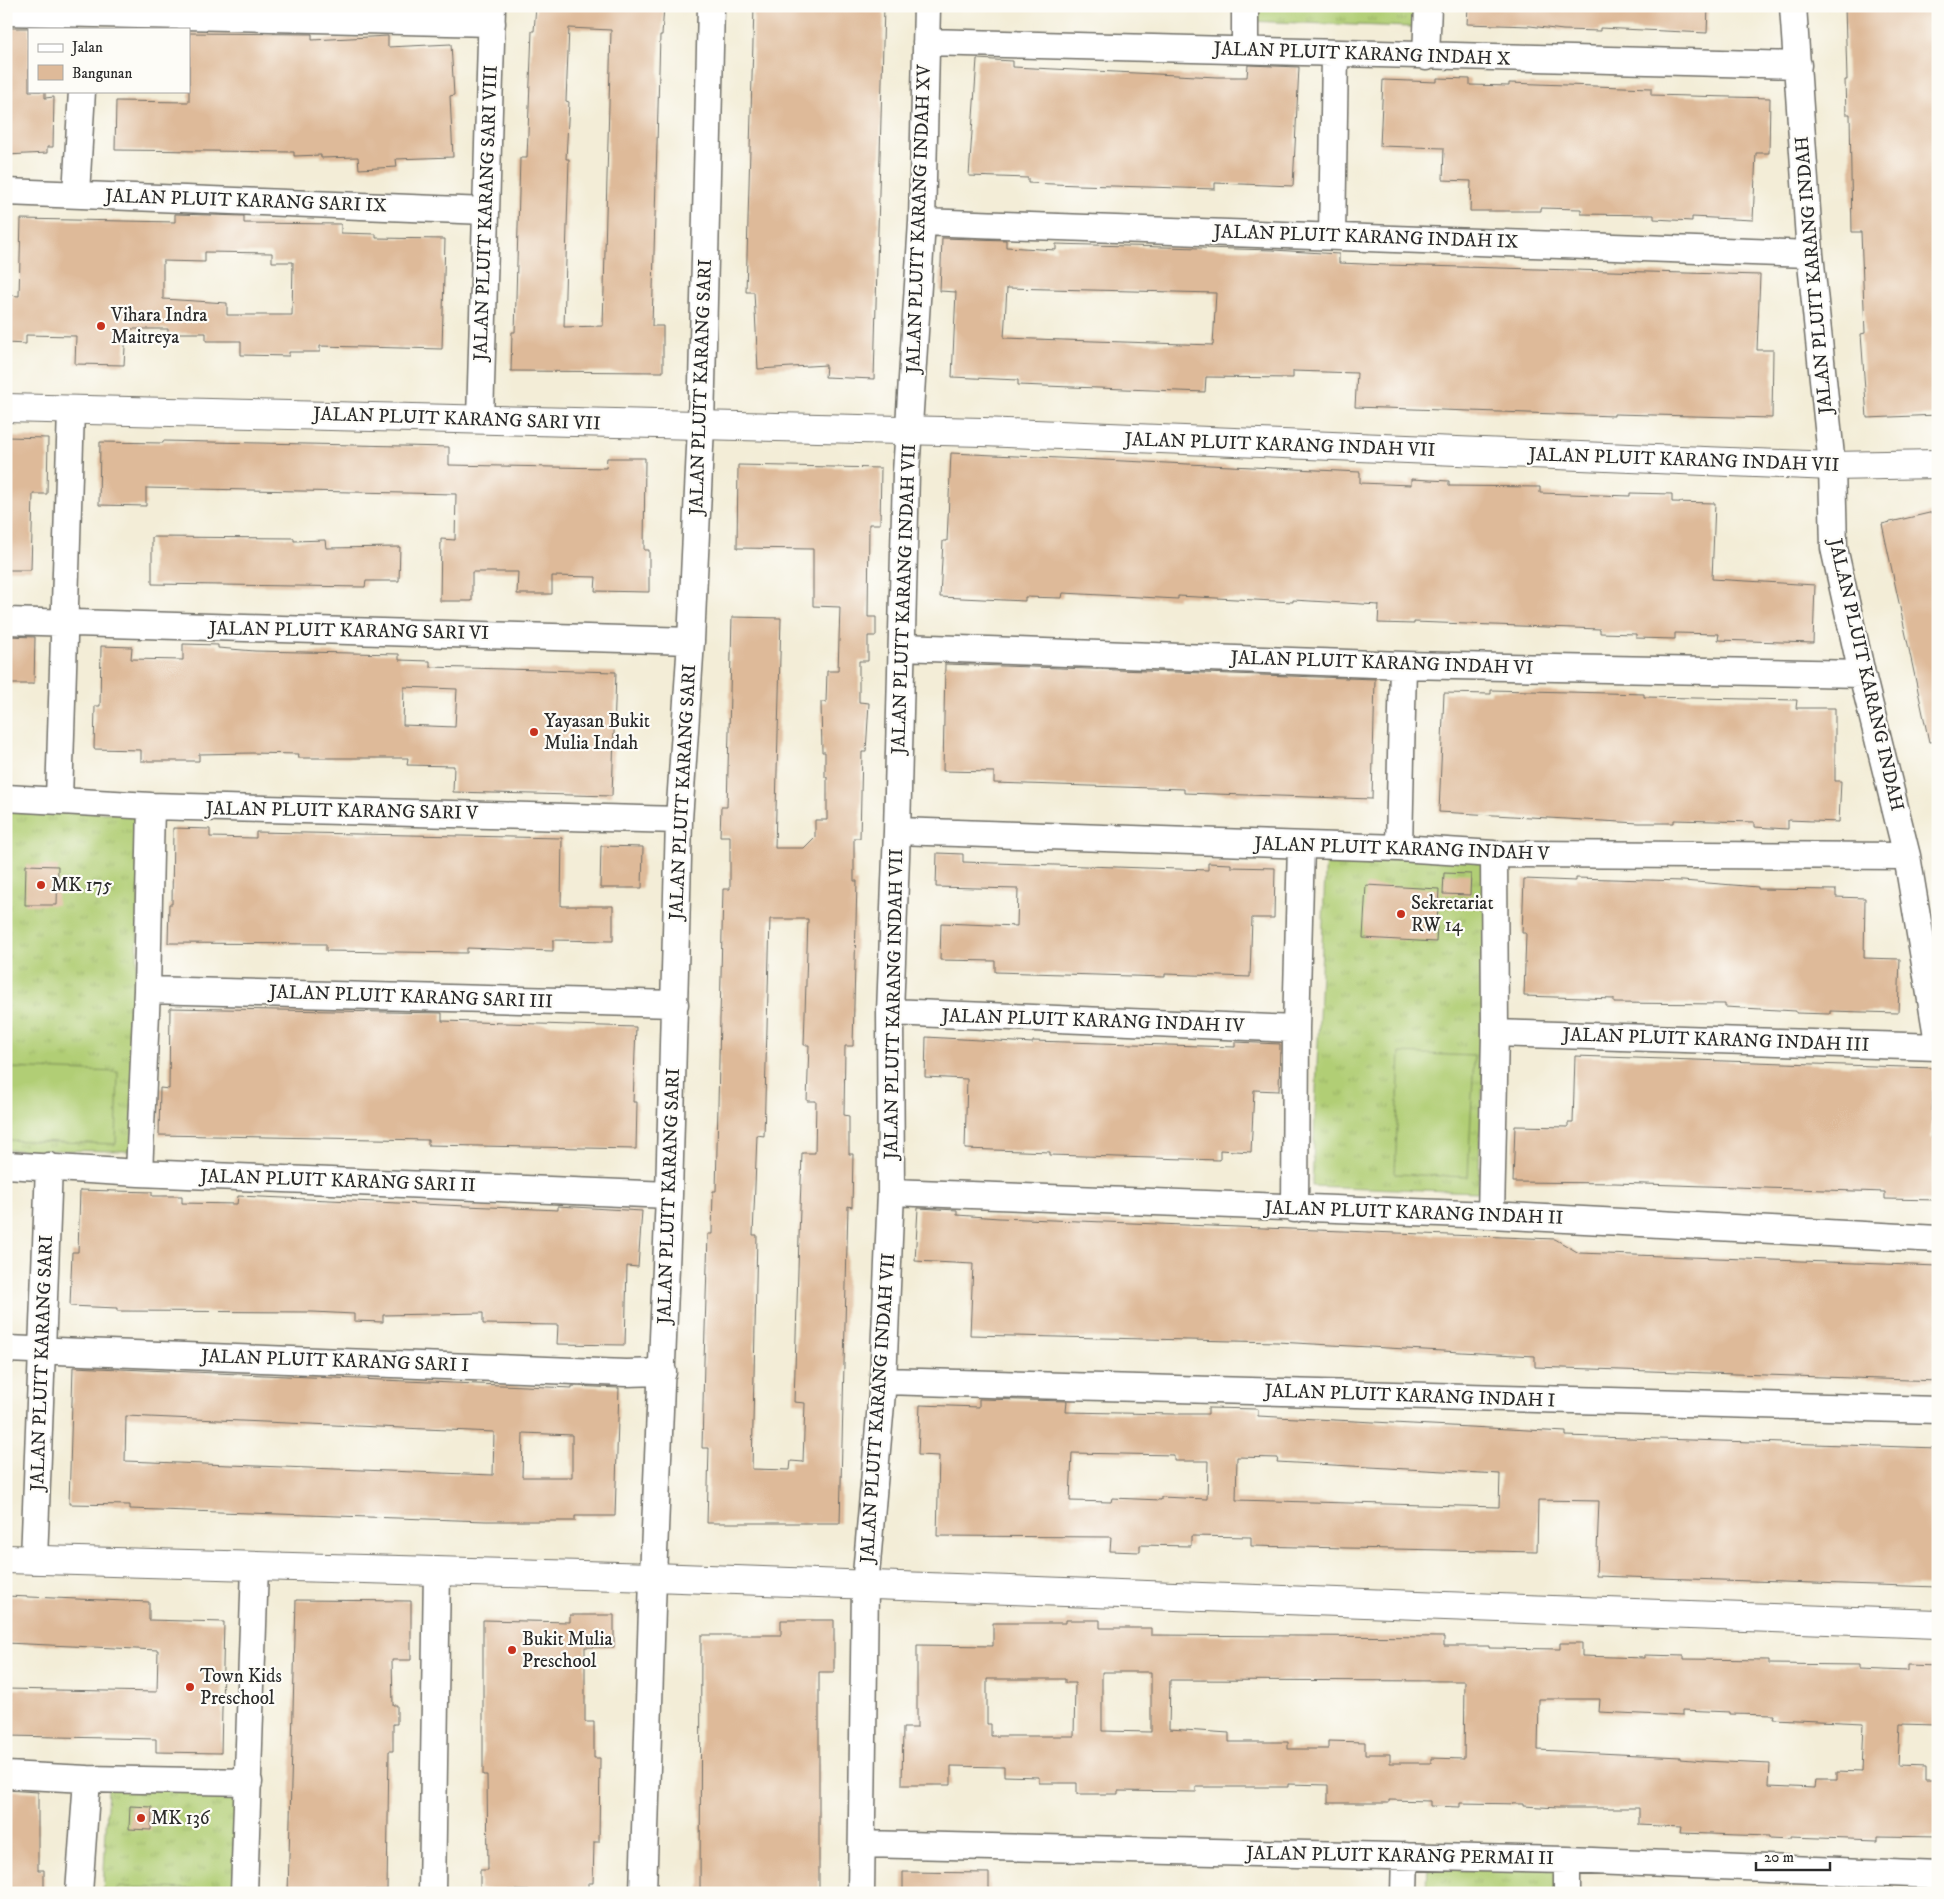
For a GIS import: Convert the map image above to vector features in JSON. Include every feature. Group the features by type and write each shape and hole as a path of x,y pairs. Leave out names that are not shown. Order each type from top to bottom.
{"street":[{"name":"JALAN PLUIT KARANG SARI","path":"644,1893 653,1577 670,1195 679,820 691,641 701,426 711,6"},
{"name":"JALAN PLUIT KARANG INDAH XV","path":"908,431 922,222 927,6"},
{"path":"1245,6 1245,49"},
{"path":"1426,57 1428,6"},
{"name":"JALAN PLUIT KARANG INDAH","path":"1793,6 1810,254 1832,466 1834,548 1862,674 1907,856 1938,1042"},
{"path":"6,12 86,21 187,12 492,15"},
{"name":"JALAN PLUIT KARANG SARI VIII","path":"480,419 492,15"},
{"name":"JALAN PLUIT KARANG INDAH X","path":"926,42 1245,49 1426,57 1798,65"},
{"path":"1332,236 1335,54"},
{"path":"76,194 82,92"},
{"name":"JALAN PLUIT KARANG SARI IX","path":"6,192 486,211"},
{"name":"JALAN PLUIT KARANG INDAH IX","path":"922,222 1810,254"},
{"name":"JALAN PLUIT KARANG SARI VII","path":"6,408 908,431"},
{"path":"59,799 71,410"},
{"name":"JALAN PLUIT KARANG INDAH VII","path":"861,1893 866,1586 883,1381 891,1192 890,1012 908,431 1832,466 1938,464"},
{"name":"JALAN PLUIT KARANG SARI VI","path":"6,621 691,641"},
{"name":"JALAN PLUIT KARANG INDAH VI","path":"902,647 1403,665 1862,674"},
{"path":"1399,848 1403,665"},
{"name":"JALAN PLUIT KARANG SARI V","path":"6,798 59,799 151,806 679,820"},
{"path":"139,1173 147,990 151,806"},
{"name":"JALAN PLUIT KARANG INDAH V","path":"897,831 1399,848 1494,854 1907,856"},
{"path":"1295,1209 1296,1029 1301,846"},
{"path":"1491,1215 1495,1033 1494,854"},
{"name":"JALAN PLUIT KARANG SARI III","path":"147,990 675,1004"},
{"name":"JALAN PLUIT KARANG INDAH IV","path":"890,1012 1296,1029"},
{"name":"JALAN PLUIT KARANG INDAH III","path":"1495,1033 1938,1046"},
{"name":"JALAN PLUIT KARANG SARI II","path":"6,1165 48,1166 139,1173 670,1195"},
{"name":"JALAN PLUIT KARANG SARI","path":"34,1560 48,1166"},
{"name":"JALAN PLUIT KARANG INDAH II","path":"891,1192 1295,1209 1491,1215 1938,1239"},
{"name":"JALAN PLUIT KARANG SARI I","path":"6,1348 626,1373 663,1372"},
{"name":"JALAN PLUIT KARANG INDAH I","path":"883,1381 1938,1410"},
{"path":"6,1559 653,1577 1938,1624"},
{"path":"244,1893 255,1566"},
{"path":"432,1893 437,1571"},
{"path":"6,1775 87,1779 249,1782"},
{"path":"79,1893 87,1779"},
{"name":"JALAN PLUIT KARANG PERMAI II","path":"862,1844 1567,1860 1938,1875"},
{"path":"1404,1893 1405,1856"},
{"path":"1567,1860 1567,1893"}],"green space":[{"path":"1247,6 1438,6 1437,28 1246,21"},
{"path":"6,809 141,814 132,1151 6,1150"},
{"path":"1326,850 1492,857 1478,1192 1312,1186"},
{"path":"1400,1053 1474,1056 1468,1177 1395,1174"},
{"path":"6,1068 118,1072 116,1144 6,1140"},
{"path":"108,1786 244,1793 240,1893 103,1893"},
{"path":"1428,1857 1573,1860 1573,1893 1427,1893"},
{"path":"118,1887 195,1889 195,1893 117,1893"}],"building":[{"path":"536,6 664,6 662,35 660,35 652,326 663,326 663,372 511,371 512,332 515,332 520,158 527,158 532,31 534,31","holes":["569,28 611,30 603,326 564,327 569,159 566,159 569,102 566,101"]},
{"path":"754,6 884,6 874,379 825,377 826,365 758,369 754,292 746,292"},
{"path":"1468,6 1708,6 1707,33 1600,28 1600,31 1563,30 1530,26 1467,24"},
{"path":"1845,6 1938,6 1938,415 1867,418 1861,334 1865,333 1861,232 1852,232 1850,114 1846,114"},
{"path":"6,28 28,28 28,92 45,92 45,98 54,97 53,147 47,147 47,153 6,155"},
{"path":"190,33 312,34 312,40 388,36 388,47 451,44 454,95 450,96 453,157 396,159 397,167 359,169 358,157 321,158 321,155 294,156 294,152 115,150 116,101 189,102"},
{"path":"977,59 1013,61 1013,67 1217,77 1247,77 1248,65 1299,67 1293,186 1215,183 1215,189 1079,185 1028,183 1028,178 969,176"},
{"path":"1437,78 1470,79 1470,85 1509,86 1509,83 1651,88 1651,95 1770,98 1769,153 1756,153 1753,220 1692,217 1692,221 1654,219 1654,215 1581,214 1581,209 1541,208 1541,211 1470,211 1471,181 1443,180 1444,148 1380,146 1383,80 1437,82"},
{"path":"175,214 244,216 244,223 341,224 341,233 376,234 376,238 445,239 442,349 320,346 320,352 289,352 289,356 241,355 241,341 206,341 206,333 168,333 168,329 126,329 124,365 75,364 76,336 26,335 26,344 6,343 6,295 19,296 21,219 175,222","holes":["205,252 272,253 272,262 293,262 292,315 227,315 227,303 163,299 163,261 205,262"]},
{"path":"942,238 1006,240 1006,247 1056,250 1056,244 1273,250 1339,254 1339,263 1760,275 1757,350 1773,350 1772,418 1614,414 1614,416 1355,407 1357,373 1293,371 1293,378 1206,377 1205,392 1018,385 1018,380 952,377 956,292 940,291","holes":["1007,288 1216,293 1213,345 1004,338"]},
{"path":"6,437 48,438 47,494 33,494 31,570 6,570"},
{"path":"163,441 449,447 449,465 606,468 607,458 645,458 644,550 649,550 649,592 595,591 596,577 552,576 552,594 517,594 518,572 472,572 472,601 440,601 441,539 455,540 456,494 146,488 146,506 99,505 100,442 163,443"},
{"path":"951,453 1360,472 1360,483 1411,485 1411,479 1449,481 1449,486 1540,487 1540,493 1630,496 1630,493 1672,494 1672,502 1715,503 1712,579 1815,585 1813,643 1718,640 1719,634 1675,633 1675,639 1636,638 1636,634 1600,633 1600,629 1414,622 1414,624 1378,623 1379,605 1293,600 1293,602 1178,596 1178,599 1063,593 1062,598 1025,597 1025,601 940,597 943,541 947,541"},
{"path":"738,465 881,468 880,524 869,524 868,617 876,617 876,636 868,636 868,661 859,661 859,702 869,703 866,752 862,752 860,838 854,838 854,881 857,881 853,1046 845,1046 844,1115 849,1116 849,1154 853,1154 852,1207 848,1206 840,1523 707,1523 709,1448 702,1448 704,1361 708,1234 712,1234 713,1191 716,1191 723,889 730,889 730,836 720,836 721,807 727,807 732,617 781,618 775,848 804,848 815,837 815,820 827,820 827,777 825,777 825,752 822,752 821,702 826,702 827,671 838,671 840,607 813,606 813,549 737,548","holes":["770,919 808,919 804,1045 809,1045 807,1101 816,1101 815,1153 802,1153 794,1402 805,1403 803,1462 791,1461 790,1470 752,1469 757,1235 753,1235 757,1135 764,1136"]},
{"path":"1938,511 1938,741 1929,742 1882,524"},
{"path":"152,537 294,538 294,541 325,540 326,548 400,547 399,581 366,581 365,587 152,584"},
{"path":"6,636 35,637 34,684 6,684"},
{"path":"183,644 218,645 218,648 255,651 399,654 399,660 430,661 430,667 616,672 612,796 453,792 454,766 407,765 408,758 298,758 299,754 252,753 199,754 199,761 141,761 141,750 94,749 95,706 100,706 101,646 132,647 131,659 183,660","holes":["404,687 457,689 455,727 403,725"]},
{"path":"945,664 1375,679 1372,799 1184,793 1184,789 994,783 994,772 943,771"},
{"path":"1491,690 1644,694 1644,697 1797,700 1796,708 1835,708 1835,781 1841,781 1839,822 1788,820 1788,829 1754,827 1754,822 1674,820 1674,823 1639,823 1439,812 1444,693 1491,694"},
{"path":"173,828 210,829 210,837 256,838 256,832 562,838 561,906 613,906 613,941 553,940 553,951 467,948 467,953 326,951 326,944 168,943 169,904 172,904"},
{"path":"601,846 643,847 642,888 600,888"},
{"path":"937,853 963,854 963,862 1208,870 1208,863 1231,864 1231,867 1275,868 1274,918 1252,918 1250,977 1165,974 1165,977 995,972 995,961 940,960 941,923 1017,926 1018,889 936,887"},
{"name":"MK 175","path":"26,865 58,866 57,905 25,905"},
{"path":"1444,873 1471,874 1470,895 1443,894"},
{"path":"1576,878 1683,881 1758,887 1758,889 1836,890 1836,897 1865,898 1864,958 1900,959 1898,1013 1830,1011 1830,1014 1796,1013 1796,1011 1725,1007 1725,1004 1614,1003 1614,999 1524,996 1526,933 1522,933 1524,879 1576,881"},
{"name":"Sekretariat RW 14","path":"1366,885 1439,889 1436,942 1363,938"},
{"path":"170,1008 442,1013 442,1021 636,1027 633,1102 637,1102 636,1149 428,1145 428,1140 159,1135 160,1088 169,1089"},
{"path":"926,1037 1033,1043 1033,1041 1235,1047 1235,1042 1280,1044 1279,1091 1254,1090 1251,1152 1220,1150 1220,1160 1050,1155 1050,1152 965,1149 967,1079 925,1077"},
{"path":"1575,1056 1934,1068 1931,1138 1938,1138 1938,1200 1885,1199 1885,1192 1615,1183 1513,1182 1515,1126 1568,1127 1568,1123 1573,1123"},
{"path":"80,1190 152,1192 152,1196 182,1196 182,1203 237,1204 238,1196 558,1210 558,1206 642,1211 638,1267 627,1266 625,1345 557,1344 558,1325 483,1324 483,1313 383,1315 383,1322 354,1321 354,1314 117,1311 117,1308 70,1306 72,1252 78,1252"},
{"path":"918,1208 957,1210 957,1215 999,1218 1555,1239 1579,1253 1938,1266 1938,1381 1535,1367 1535,1356 1277,1342 970,1335 973,1264 915,1261"},
{"path":"73,1367 572,1388 572,1386 619,1388 615,1516 575,1516 575,1521 486,1521 130,1509 130,1505 69,1504","holes":["126,1416 494,1432 493,1475 125,1461","523,1433 572,1435 572,1477 522,1477"]},
{"path":"979,1399 1067,1401 1066,1412 1208,1414 1208,1408 1258,1409 1258,1416 1566,1432 1566,1436 1938,1448 1938,1587 1596,1576 1599,1501 1538,1500 1537,1552 1251,1546 1251,1537 1191,1536 1191,1546 1140,1545 1140,1552 1110,1551 1111,1537 937,1536 939,1456 918,1455 920,1405 979,1407","holes":["1072,1453 1174,1455 1174,1461 1208,1461 1207,1499 1161,1497 1161,1500 1112,1498 1111,1502 1070,1501","1237,1457 1278,1458 1277,1462 1500,1474 1499,1507 1236,1500"]},
{"path":"6,1596 149,1602 149,1620 224,1622 221,1753 156,1752 156,1739 9,1736 9,1733 6,1733 6,1689 157,1692 158,1650 6,1643"},
{"path":"296,1600 411,1601 411,1660 392,1660 393,1705 397,1705 397,1724 393,1724 393,1751 389,1751 387,1890 336,1890 335,1893 288,1893"},
{"path":"570,1615 614,1615 614,1647 585,1647 585,1722 594,1722 594,1758 600,1758 599,1842 594,1842 593,1883 588,1883 588,1893 480,1889 480,1870 488,1870 487,1775 483,1775 483,1620 570,1622"},
{"path":"781,1620 834,1620 834,1672 819,1672 819,1893 700,1893 701,1635 781,1635"},
{"path":"1066,1620 1100,1620 1100,1628 1151,1628 1151,1635 1444,1637 1444,1646 1489,1646 1489,1648 1560,1649 1560,1643 1582,1643 1582,1656 1644,1658 1644,1655 1684,1656 1684,1659 1769,1660 1769,1664 1859,1665 1859,1669 1908,1671 1908,1665 1938,1666 1936,1725 1900,1724 1898,1765 1925,1766 1925,1779 1938,1779 1938,1837 1878,1836 1878,1840 1790,1837 1790,1839 1769,1838 1769,1836 1680,1833 1681,1827 1639,1825 1639,1808 1558,1808 1523,1806 1523,1804 1460,1803 1460,1807 1430,1806 1430,1801 1389,1800 1389,1803 1328,1803 1328,1785 1288,1784 1288,1787 1196,1787 1196,1792 1118,1791 1118,1794 1077,1794 1077,1783 1039,1783 1039,1777 1004,1776 1004,1767 951,1766 951,1785 902,1785 903,1728 917,1728 917,1645 993,1646 993,1623 1066,1623","holes":["1102,1672 1151,1672 1151,1732 1102,1731","987,1679 1065,1679 1065,1683 1075,1683 1074,1736 991,1736 991,1724 987,1724","1170,1680 1465,1681 1464,1759 1431,1758 1431,1763 1390,1763 1390,1754 1365,1754 1365,1742 1328,1741 1328,1749 1288,1749 1288,1742 1229,1742 1229,1733 1169,1729","1539,1699 1600,1699 1599,1712 1682,1716 1682,1710 1774,1715 1773,1719 1864,1723 1862,1772 1837,1771 1837,1780 1815,1780 1814,1788 1769,1786 1770,1764 1704,1761 1680,1759 1680,1757 1538,1750"]},
{"path":"6,1790 38,1792 38,1870 44,1870 44,1893 6,1893"},
{"name":"MK 136","path":"130,1806 152,1807 151,1830 129,1829"},
{"path":"903,1872 989,1873 989,1893 903,1893"}],"place":[{"name":"Vihara Indra Maitreya","path":"101,326"},
{"name":"Yayasan Bukit Mulia Indah","path":"534,732"},
{"name":"MK 175","path":"41,885"},
{"name":"Sekretariat RW 14","path":"1401,914"},
{"name":"Bukit Mulia Preschool","path":"512,1650"},
{"name":"Town Kids Preschool","path":"190,1687"},
{"name":"MK 136","path":"141,1818"}]}
